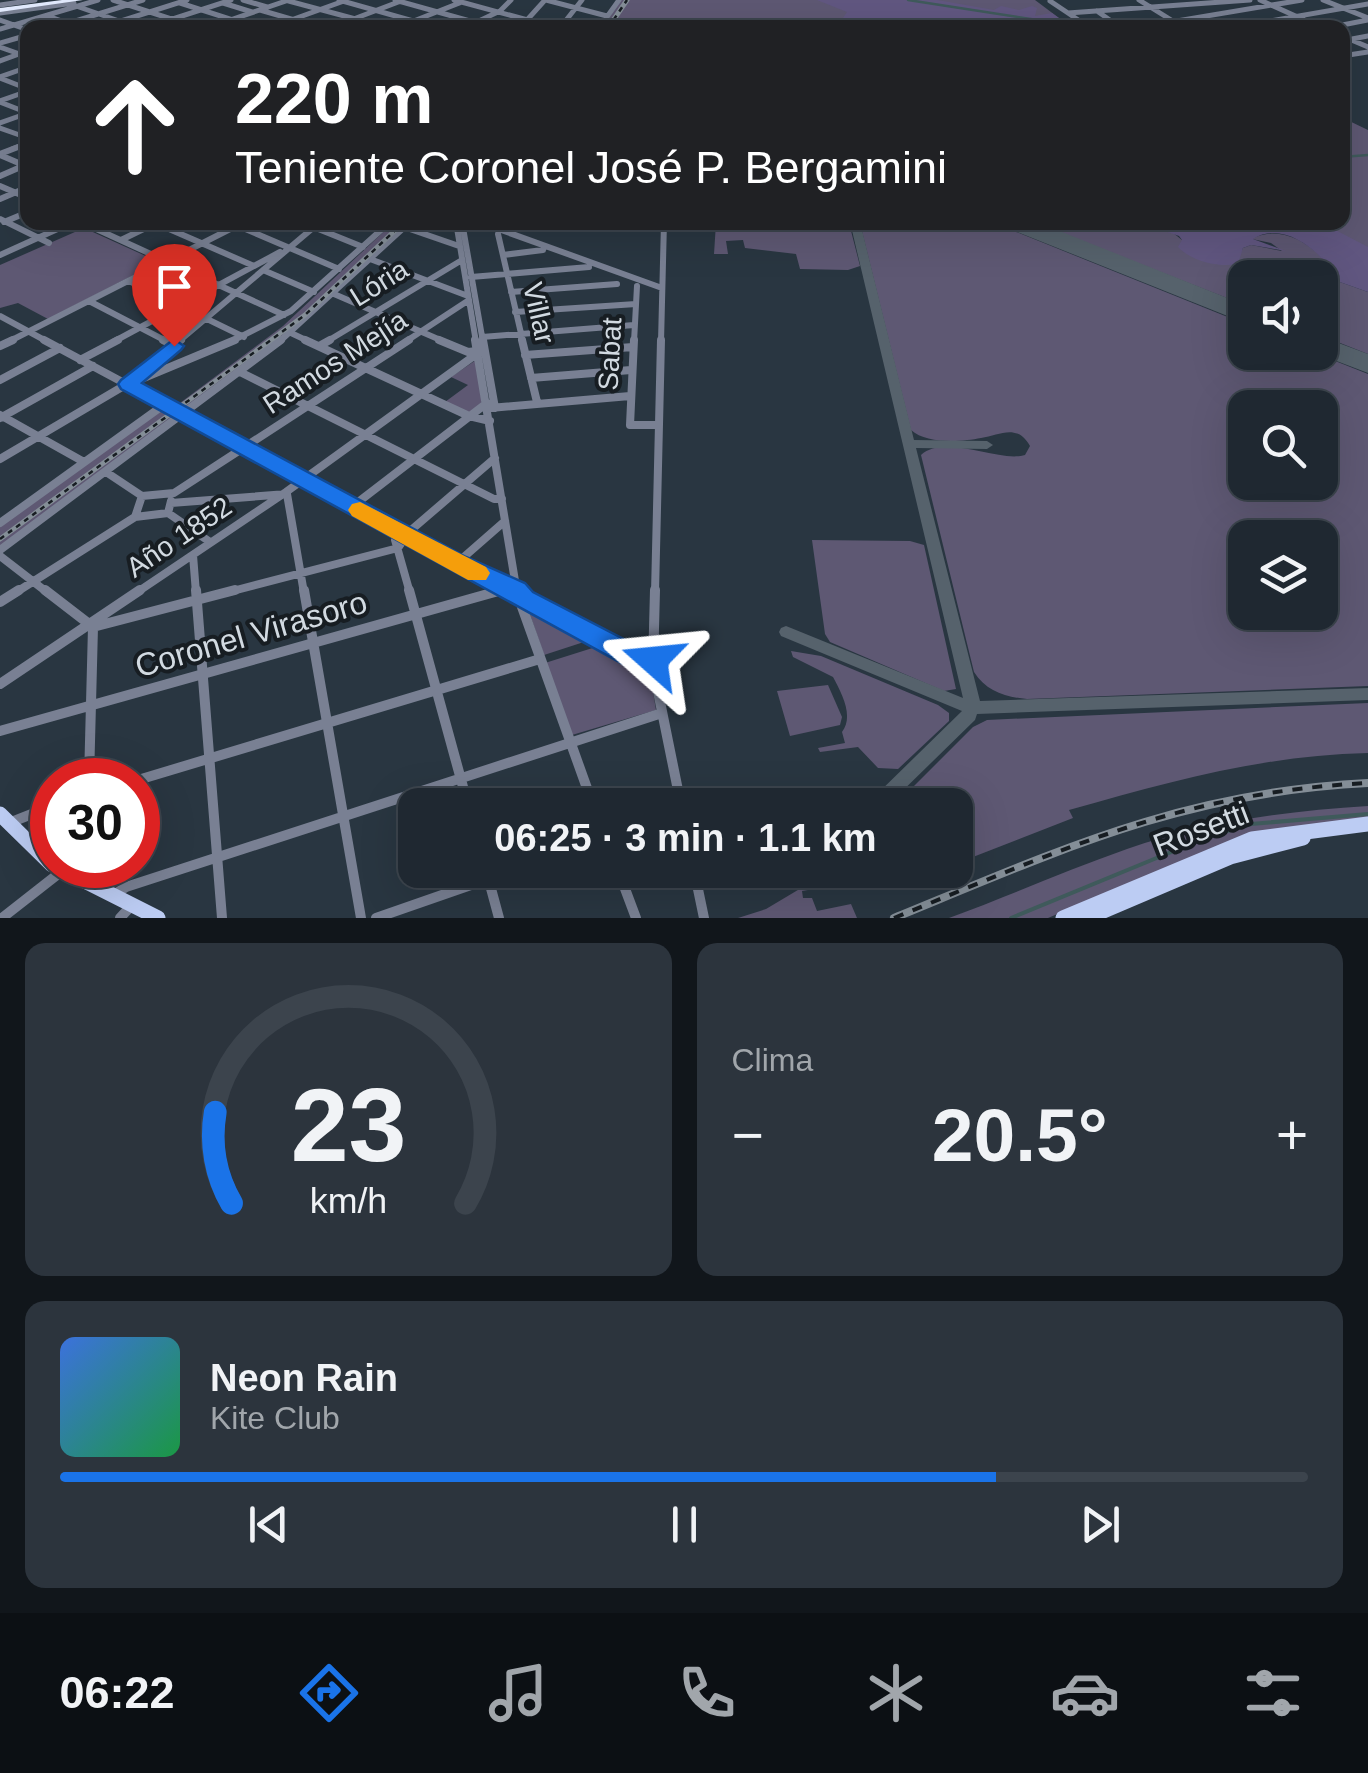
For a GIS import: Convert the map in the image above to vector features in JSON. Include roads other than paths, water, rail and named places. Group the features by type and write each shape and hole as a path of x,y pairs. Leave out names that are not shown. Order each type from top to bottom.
{"highway":[{"path":"0,7 58,0"},
{"path":"0,7 75,4"}],"main road":[{"path":"4,818 30,842"},
{"name":"Rosetti","path":"1062,918 1252,839 1368,824"},
{"name":"Rosetti","path":"1088,918 1254,848 1293,839 1368,832"},
{"path":"102,888 126,912 158,918"}],"street":[{"path":"0,7 35,0"},
{"path":"0,7 20,10 98,0"},
{"path":"113,0 175,20"},
{"path":"78,20 143,0"},
{"path":"170,0 235,20"},
{"path":"123,20 188,0"},
{"path":"243,0 292,20 344,0 416,20 464,1"},
{"path":"232,19 287,0 358,20"},
{"path":"345,20 400,0 467,20"},
{"path":"454,0 527,20 545,0 608,16"},
{"path":"480,20 499,12 511,0"},
{"path":"566,20 582,0"},
{"path":"605,20 618,0"},
{"path":"1050,1 1063,0"},
{"path":"1139,0 1170,20"},
{"path":"1066,12 1250,0"},
{"path":"1260,0 1305,20"},
{"path":"1177,20 1302,0"},
{"path":"1323,0 1368,19"},
{"path":"169,20 227,1 252,12"},
{"path":"1050,1 1078,20"},
{"path":"1202,2 1237,20"},
{"path":"32,20 75,4 117,20"},
{"path":"1278,20 1368,4"},
{"path":"0,7 20,28"},
{"path":"30,9 59,20"},
{"path":"1098,11 1110,20"},
{"path":"0,30 20,24"},
{"path":"0,45 18,54"},
{"path":"0,60 18,54"},
{"path":"0,186 20,195"},
{"path":"0,199 20,191"},
{"path":"2,222 48,244"},
{"path":"0,256 56,230"},
{"path":"99,230 284,315"},
{"path":"120,240 141,230"},
{"path":"171,230 254,266"},
{"path":"0,346 226,230"},
{"path":"249,230 287,250 339,269"},
{"path":"128,384 310,230"},
{"path":"327,230 363,247"},
{"path":"0,459 128,384 244,337 284,315 381,230"},
{"path":"398,548 96,623 32,582 0,553 292,332 402,230"},
{"path":"419,230 459,246"},
{"path":"459,230 489,406"},
{"path":"461,230 482,338 511,589 587,788"},
{"path":"501,230 662,288"},
{"path":"664,230 653,667 677,788"},
{"name":"Villar","path":"498,234 537,402"},
{"path":"80,360 287,250"},
{"path":"504,255 543,250"},
{"path":"0,256 10,261"},
{"path":"370,259 469,298"},
{"name":"Lória","path":"320,346 462,260"},
{"path":"471,277 586,266 606,273 607,284"},
{"path":"263,270 314,292"},
{"path":"129,281 244,337"},
{"path":"511,292 617,284"},
{"name":"Sabat","path":"638,286 630,425 658,426"},
{"path":"334,294 468,352 478,352"},
{"name":"Ramos Mejía","path":"171,503 244,448 469,298"},
{"path":"89,300 174,346"},
{"path":"515,312 636,304"},
{"path":"0,316 653,667"},
{"path":"482,338 634,325"},
{"path":"292,332 470,416 490,421"},
{"path":"525,355 632,347"},
{"path":"0,380 60,348"},
{"name":"Año 1852","path":"0,684 286,492 478,352"},
{"path":"1,416 92,366"},
{"path":"531,378 631,370"},
{"path":"240,372 502,499"},
{"path":"353,506 470,416 489,406 630,396"},
{"path":"0,523 165,404"},
{"path":"1,416 84,462"},
{"path":"464,788 398,548 405,535 495,458"},
{"path":"106,472 142,496 171,503 210,542"},
{"path":"0,602 135,517 171,503 286,492 361,918"},
{"path":"135,517 142,496"},
{"path":"0,508 11,515"},
{"path":"457,563 505,520"},
{"path":"193,554 222,918"},
{"name":"Coronel Virasoro","path":"0,731 511,589"},
{"path":"90,758 96,623"},
{"path":"160,773 540,659"},
{"path":"112,896 126,887 662,713"},
{"path":"4,818 30,812"},
{"path":"2,918 34,888"},
{"path":"376,918 452,888"},
{"path":"492,888 499,918"},
{"path":"625,888 636,918"},
{"path":"698,888 704,918"}],"waterway":[{"path":"908,0 1038,20"},
{"path":"1350,156 1368,155"},
{"path":"1011,918 1210,836 1251,824 1368,814"}],"railway":[{"path":"613,20 627,0"},
{"path":"0,539 305,315 395,230"},
{"path":"894,918 1124,828 1240,798 1368,783"}]}
